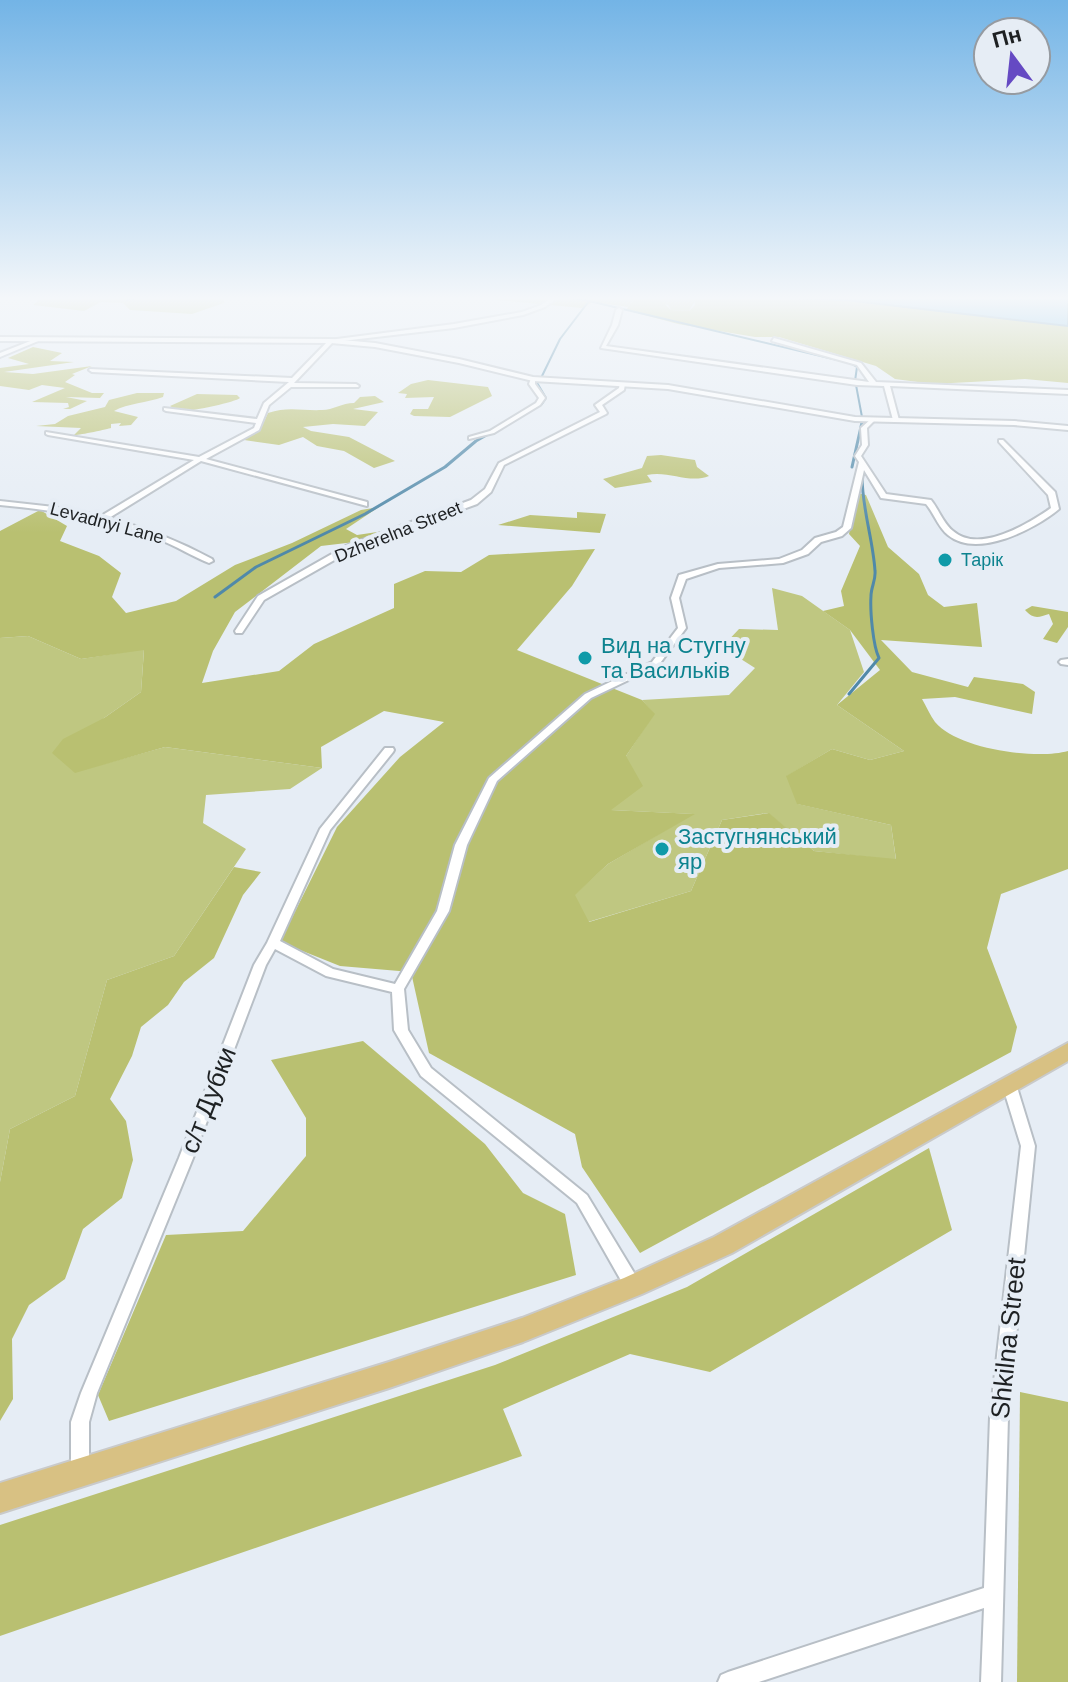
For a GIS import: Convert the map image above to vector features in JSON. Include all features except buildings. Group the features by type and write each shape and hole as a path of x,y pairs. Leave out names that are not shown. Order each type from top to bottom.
{"main road":[{"path":"0,1498 523,1330 633,1286 723,1245 1068,1051"}],"street":[{"path":"200,376 356,386"},
{"path":"101,519 200,459 257,429 257,421 266,404 296,376"},
{"path":"523,376 668,387 872,420 1014,423 1068,428"},
{"path":"813,376 887,385 1068,392"},
{"path":"868,376 874,384"},
{"path":"471,438 492,432 538,404 542,398 532,384 533,379"},
{"name":"Dzherelna Street","path":"239,631 261,598 349,548 474,502 488,490 501,464 604,413 598,405 622,389 622,384"},
{"path":"887,385 896,420"},
{"path":"166,409 257,421"},
{"path":"872,420 864,428 865,445 858,456 884,496 928,502 950,532 964,540 983,541 1025,530 1055,509 1052,494 1001,441"},
{"path":"48,433 200,459 364,504"},
{"path":"633,1286 582,1199 426,1072 401,1030 398,989 443,911 465,837 493,780 588,696 655,664 682,628 675,598 682,577 718,566 780,561 805,552 818,540 839,534 847,528 862,462"},
{"name":"Levadnyi Lane","path":"0,503 58,507 145,531 185,546 209,561"},
{"name":"с/т Дубки","path":"80,1473 80,1422 89,1393 157,1232 260,965 325,829 389,750"},
{"path":"273,943 330,973 398,989"},
{"name":"Shkilna Street","path":"991,1682 999,1417 1028,1146 1009,1084"},
{"path":"728,1682 993,1595"}],"green space":[{"path":"0,376 73,376 65,382 92,393 104,393 100,398 66,397 87,401 70,409 63,409 69,407 68,403 32,402 65,388 42,385 29,390 0,386"},
{"path":"891,376 1068,376 1068,383 1025,379 933,384"},
{"path":"428,380 488,387 492,396 450,417 414,416 410,414 413,409 428,409 434,397 405,398 407,394 398,393 411,384"},
{"path":"137,393 164,393 163,397 114,411 138,417 131,425 111,424 111,428 76,435 81,428 36,426 55,424 68,416 105,407 109,400"},
{"path":"197,394 237,395 240,398 186,411 170,406"},
{"path":"375,396 384,402 353,409 378,412 365,426 333,424 303,427 349,437 395,461 374,468 344,451 317,446 303,437 279,445 244,440 260,430 268,413 289,409 326,410 354,403 360,397"},
{"path":"647,456 695,460 697,467 709,476 694,479 647,475 652,482 615,488 603,479 642,468"},
{"path":"857,493 866,495 888,547 919,574 928,595 944,607 977,603 982,647 881,640 912,672 968,687 974,677 1023,684 1035,692 1032,714 955,697 922,699 935,722 961,739 1018,753 1068,751 1068,869 1001,894 987,948 1017,1027 1011,1052 640,1253 582,1167 575,1134 429,1053 411,972 340,966 280,942 337,827 400,757 444,722 384,711 321,747 322,768 165,747 75,773 52,753 63,739 104,718 141,692 144,650 81,659 28,636 0,638 0,531 40,510 67,526 60,541 99,556 121,573 112,597 126,613 176,601 235,565 292,543 361,510 379,507 346,529 357,535 384,531 355,542 321,546 235,612 213,651 202,683 279,671 314,644 394,608 394,584 425,571 461,572 489,555 595,549 572,586 517,650 642,700 655,714 626,756 643,786 611,810 695,814 608,864 575,895 589,922 691,891 722,820 769,813 814,851 896,859 891,825 797,804 786,776 832,749 870,760 904,751 837,705 880,670 850,630 823,611 844,606 841,591 860,546 849,534"},
{"path":"577,512 606,514 600,533 498,525 530,515 577,518"},
{"path":"772,588 802,596 850,630 864,672 837,705 904,751 870,760 832,749 787,776 798,804 891,825 896,860 814,851 768,813 722,820 691,891 588,922 574,895 608,864 693,814 610,810 626,756 654,714 642,700 729,695 755,668 722,647 739,629 778,630"},
{"path":"1032,606 1068,612 1068,627 1057,643 1043,639 1053,624 1049,614 1039,617 1031,615 1025,610"},
{"path":"28,636 81,659 144,649 141,692 104,718 75,772 165,747 322,768 290,789 206,795 203,823 246,849 174,956 107,980 75,1096 10,1129 0,1182 0,638"},
{"path":"234,867 261,872 243,895 214,958 184,982 168,1005 141,1027 132,1056 110,1099 126,1121 133,1160 122,1198 83,1229 65,1279 29,1305 12,1339 13,1399 0,1421 0,1182 10,1129 75,1096 107,980 174,956"},
{"path":"363,1041 485,1144 523,1193 565,1214 576,1275 109,1421 98,1395 166,1235 243,1231 306,1156 306,1118 271,1060"},
{"path":"929,1148 952,1230 710,1372 630,1354 503,1409 522,1456 0,1636 0,1525 495,1365 687,1287"},
{"path":"1020,1392 1068,1402 1068,1682 1017,1682"}],"waterway":[{"path":"855,381 856,376"},
{"path":"514,419 542,404 546,398 536,381"},
{"path":"856,385 862,417"},
{"path":"215,597 256,567 365,514 445,467 476,441 518,417"},
{"path":"852,467 862,422"},
{"path":"849,694 879,658 871,610 875,571 862,476"}],"place":[{"name":"Тарік","path":"945,560"},
{"name":"Вид на Стугну та Васильків","path":"585,658"},
{"name":"Застугнянський яр","path":"662,849"}]}
